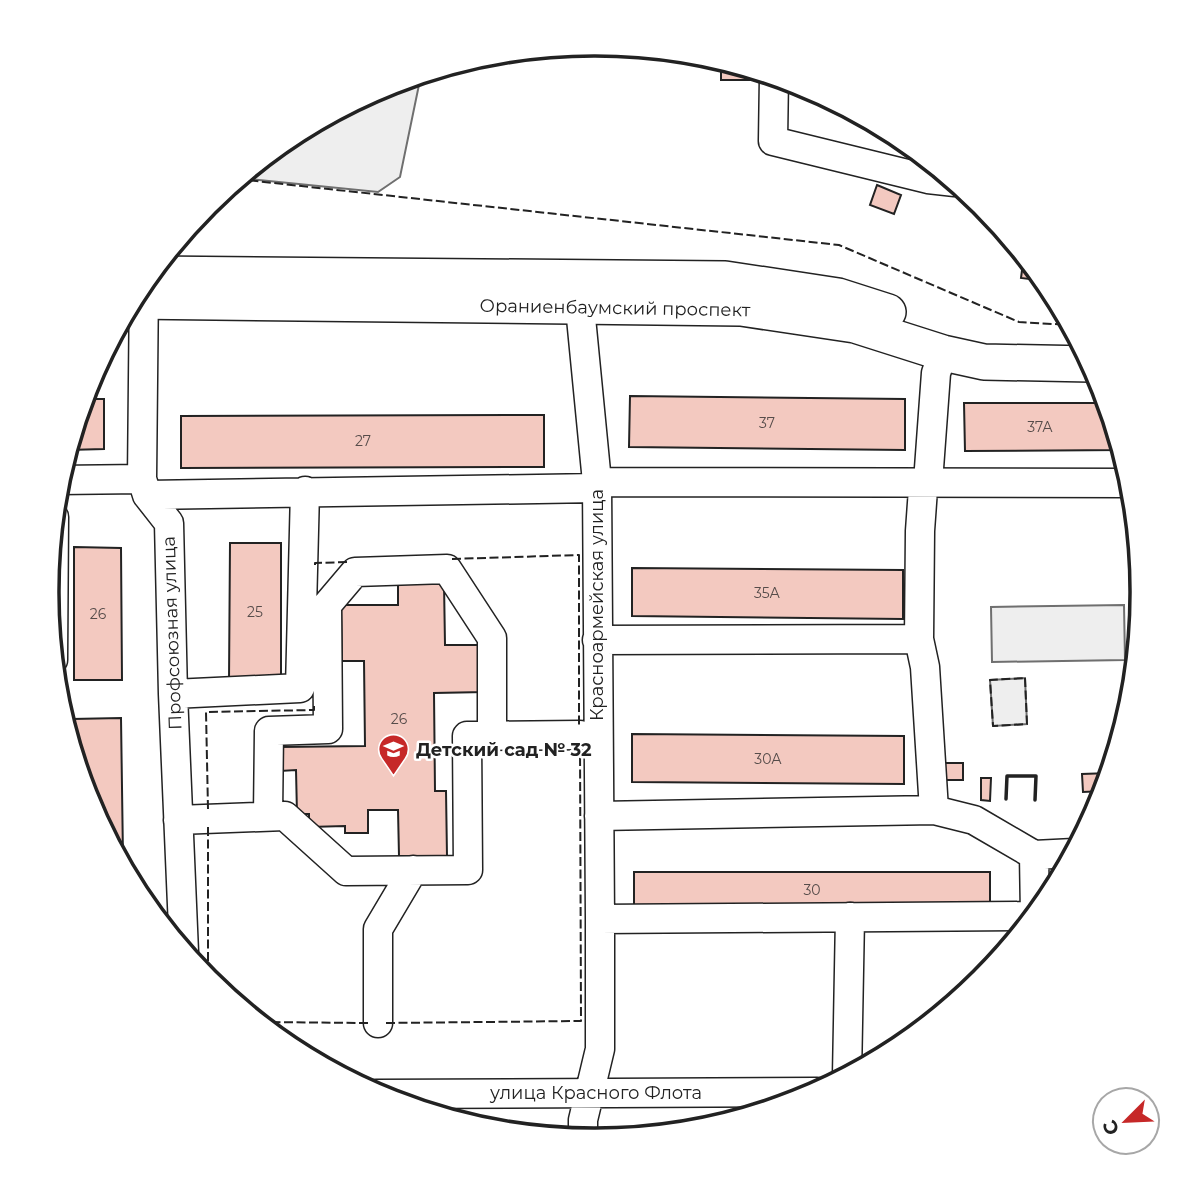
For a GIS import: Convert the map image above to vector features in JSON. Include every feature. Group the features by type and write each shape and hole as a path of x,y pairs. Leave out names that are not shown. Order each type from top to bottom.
{"main road":[{"name":"Ораниенбаумский проспект","path":"579,293 725,279 838,296 991,344 1017,348 1071,348"},
{"name":"Ораниенбаумский проспект","path":"153,289 579,293 812,317 855,325 943,353 984,362 1079,364"}],"street":[{"path":"774,87 773,141 937,180"},
{"name":"Красноармейская улица","path":"579,293 597,485 600,919 600,1049 583,1128"},
{"path":"142,305 145,487"},
{"path":"934,810 925,667 919,639 920,531 923,489 928,482 936,373 943,353"},
{"path":"70,481 145,487 305,491 597,485 1119,483"},
{"name":"Профсоюзная улица","path":"145,487 169,523 183,935"},
{"path":"173,694 300,688 305,491"},
{"path":"268,816 269,731 328,729 327,605 355,572 447,569 492,638 492,736"},
{"path":"597,640 919,639"},
{"path":"178,820 285,816 346,871 468,870 467,736 580,735"},
{"path":"599,816 934,810 974,821 1034,855 1062,854"},
{"path":"1034,855 1035,897"},
{"path":"378,1023 377,929 412,870"},
{"path":"600,919 1021,916"},
{"path":"847,1064 850,917"},
{"name":"улица Красного Флота","path":"406,1094 787,1092"}],"shaded area":[{"path":"419,85 400,177 378,192 253,179 297,146 327,128 357,111"},
{"path":"1124,605 1125,660 992,662 991,607"},
{"path":"1025,678 1027,724 993,726 990,680"}],"building":[{"path":"721,71 753,80 721,80"},
{"path":"877,185 901,195 894,214 870,205"},
{"path":"1022,269 1029,279 1021,278"},
{"path":"630,396 905,399 905,450 629,447"},
{"path":"95,399 104,399 104,449 78,450"},
{"path":"964,403 1096,403 1111,450 965,451"},
{"path":"544,415 544,467 181,468 181,416"},
{"path":"230,543 281,543 281,682 229,681"},
{"path":"74,547 121,548 122,680 74,680"},
{"path":"632,568 903,570 903,619 632,616"},
{"path":"398,583 444,583 445,645 485,645 485,692 434,693 435,791 446,791 447,856 399,856 398,810 368,810 368,833 345,833 345,826 309,827 309,814 297,814 296,770 280,771 280,747 365,746 364,661 342,661 341,605 398,605"},
{"path":"121,718 123,846 99,797 74,719"},
{"path":"632,734 904,736 904,784 632,782"},
{"path":"940,763 963,763 963,780 940,780"},
{"path":"1099,773 1092,792 1083,792 1082,774"},
{"path":"981,778 991,778 990,801 981,800"},
{"path":"634,872 990,872 990,908 634,908"}],"fence":[{"path":"251,181 839,245 1019,322 1059,324"},
{"path":"452,559 579,555 579,726"},
{"path":"315,565 350,562"},
{"path":"1025,678 1027,724 993,726 990,680 1025,678"},
{"path":"208,809 206,712 314,710 314,705"},
{"path":"386,1023 581,1021 580,744"},
{"path":"208,827 208,963"},
{"path":"275,1022 369,1023"}],"wall":[{"path":"1006,799 1007,776 1036,776 1035,800"}],"place":[{"name":"Детский сад № 32","path":"393,777"}]}
